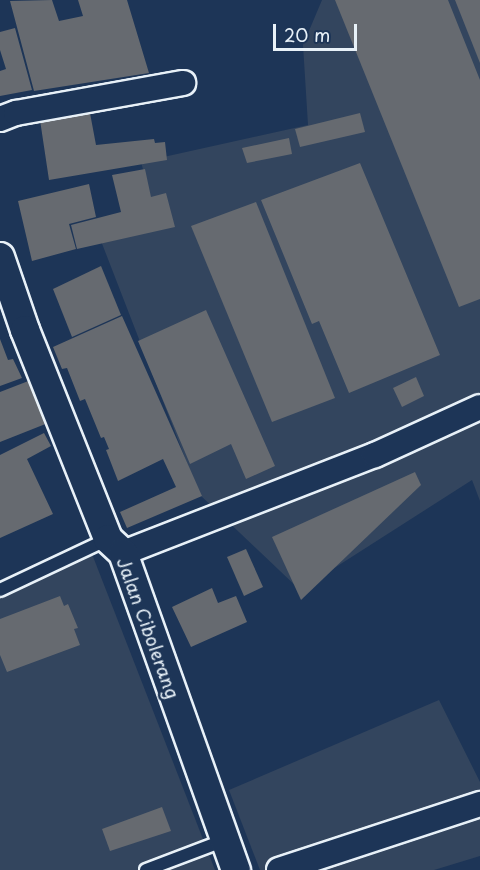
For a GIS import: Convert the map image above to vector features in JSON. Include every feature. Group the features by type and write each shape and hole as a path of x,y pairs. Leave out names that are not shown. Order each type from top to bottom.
{"street":[{"path":"0,119 16,112 183,83"},
{"name":"Jalan Cibolerang","path":"0,257 26,330 115,546 237,870"},
{"path":"115,546 375,455 480,407"},
{"path":"279,870 480,804"}],"lane":[{"path":"0,590 115,546"},
{"path":"146,870 225,840"}],"shaded area":[{"path":"322,0 480,0 480,501 472,480 300,590 199,494 101,241 158,226 141,162 308,125 303,45"},
{"path":"92,554 215,870 0,870 0,591"},
{"path":"439,700 480,782 480,856 434,870 260,870 229,790"}],"building":[{"path":"52,0 59,21 83,16 78,0 127,0 149,73 34,91 10,1"},
{"path":"335,0 448,0 480,80 480,299 459,307"},
{"path":"455,0 480,0 480,63"},
{"path":"15,28 32,90 0,96 0,71 6,69 0,50 0,32"},
{"path":"90,113 96,145 154,139 155,143 165,142 167,160 49,180 40,120"},
{"path":"360,113 365,132 300,147 295,129"},
{"path":"289,138 292,154 247,163 242,148"},
{"path":"360,163 440,355 349,393 319,321 312,324 261,200"},
{"path":"145,169 151,197 166,193 175,227 77,249 71,225 121,212 112,175"},
{"path":"89,184 96,217 69,224 76,249 32,261 18,201"},
{"path":"256,202 335,398 272,422 191,226"},
{"path":"101,266 121,315 72,337 53,289"},
{"path":"206,310 275,466 246,479 231,444 190,464 138,341"},
{"path":"122,316 202,496 127,528 120,512 176,487 163,459 118,481 106,450 109,449 104,437 101,438 85,399 80,401 67,368 62,369 53,347"},
{"path":"0,339 8,360 13,359 22,378 0,386"},
{"path":"416,377 424,396 402,407 393,388"},
{"path":"31,380 48,423 0,442 0,392"},
{"path":"44,433 51,446 27,459 53,514 0,538 0,455"},
{"path":"415,472 421,485 301,600 272,537"},
{"path":"246,549 263,587 244,596 227,557"},
{"path":"212,588 218,603 236,596 247,622 191,647 172,607"},
{"path":"60,596 64,606 68,604 78,628 74,629 80,645 7,672 0,655 0,619"},
{"path":"162,807 171,831 110,851 102,829"}]}
